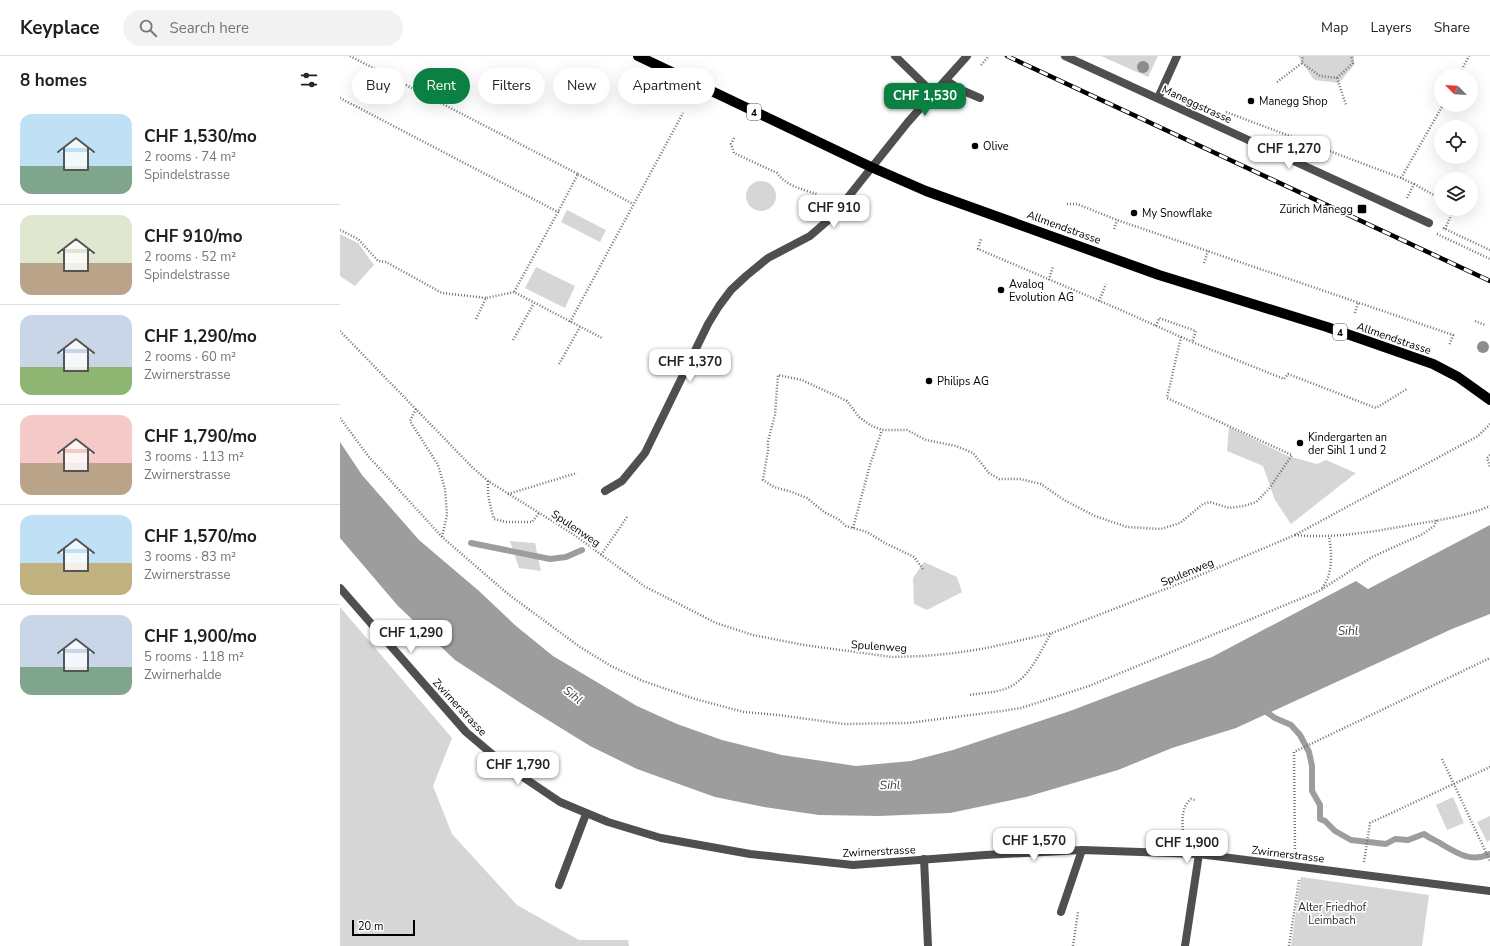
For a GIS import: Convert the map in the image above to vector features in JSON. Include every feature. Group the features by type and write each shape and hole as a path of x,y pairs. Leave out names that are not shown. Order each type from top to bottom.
{"main road":[{"name":"Allmendstrasse","path":"638,56 871,167 926,191 1159,275 1328,327 1433,364 1458,377 1490,400"}],"street":[{"path":"895,56 933,93"},
{"path":"605,491 622,481 645,453 708,324 719,306 732,290 768,258 810,236 833,216 871,167 933,93 967,56"},
{"name":"Maneggstrasse","path":"1065,56 1429,223"},
{"path":"1158,98 1177,56"},
{"path":"946,80 958,89 980,98"},
{"name":"Zwirnerstrasse","path":"340,588 466,732 505,766 560,802 608,822 661,838 750,854 853,866 985,854 1082,850 1187,853 1490,891"},
{"path":"559,885 586,814"},
{"path":"1061,912 1082,850"},
{"path":"1185,946 1199,854"},
{"path":"924,859 928,946"}],"path":[{"path":"350,56 633,204"},
{"path":"981,65 989,56"},
{"path":"1276,82 1302,63 1303,56"},
{"path":"1338,78 1352,63 1351,56"},
{"path":"1463,68 1469,56"},
{"path":"1302,63 1320,76 1338,78"},
{"path":"1338,78 1346,105"},
{"path":"340,98 558,212"},
{"path":"1222,110 1401,178 1434,196"},
{"path":"1401,178 1439,112"},
{"path":"570,322 682,113"},
{"path":"734,138 731,144 734,152 777,173 781,180 817,194"},
{"path":"514,292 578,174"},
{"path":"1401,211 1414,184"},
{"path":"1067,204 1077,204 1118,220 1453,335 1449,346"},
{"path":"1451,216 1445,229 1490,250"},
{"path":"1114,230 1118,220"},
{"path":"1429,223 1432,232 1490,260"},
{"path":"340,230 358,239 378,261 386,262 442,293 486,298 514,292 602,338"},
{"path":"981,239 978,249 1192,342 1284,379 1288,374 1376,408 1407,388"},
{"path":"1204,263 1208,251"},
{"path":"1050,280 1054,266"},
{"path":"1099,301 1106,284"},
{"path":"476,320 486,298"},
{"path":"513,340 534,303"},
{"path":"1355,313 1358,303"},
{"path":"1156,326 1159,318 1196,331 1192,342"},
{"path":"1475,321 1485,325"},
{"path":"559,364 580,327"},
{"name":"Spulenweg","path":"340,331 472,467 488,481 572,534 644,586 716,623 753,635 804,645 892,657 956,653 986,648 1052,633 1186,581 1295,535 1478,436 1490,424"},
{"path":"923,569 914,557 885,543 867,532 846,526 838,519 824,512 807,498 774,487 763,480 768,441 775,415 778,375 802,380 847,401 859,417 870,425 882,430 907,430 926,440 956,446 973,453 989,473 999,479 1020,479 1041,484 1064,500 1095,516 1127,527 1161,529 1180,523 1203,504 1210,502 1229,508 1244,506 1256,502 1269,489 1292,455 1167,398 1181,337"},
{"path":"416,409 410,421 438,465 445,489 447,515 442,537"},
{"path":"340,418 369,457 442,537 508,594 580,647 611,666 651,683 695,698 744,712 844,724 908,723 1021,708 1089,686 1321,590 1372,557 1423,534 1434,526 1437,520"},
{"path":"853,528 870,465 882,430"},
{"path":"1490,455 1486,458 1490,467"},
{"path":"508,494 577,473"},
{"path":"488,481 489,497 494,519 506,522 532,522 539,513"},
{"path":"1295,535 1329,536 1362,533 1437,520 1490,506"},
{"path":"601,555 627,517"},
{"path":"1321,590 1324,585 1331,561 1332,548 1329,536"},
{"path":"970,695 1002,690 1016,682 1030,670 1052,633"},
{"path":"1300,866 1295,854 1294,752 1490,658"},
{"path":"1442,759 1490,861"},
{"path":"1365,854 1370,823 1490,767"},
{"path":"1187,853 1182,827 1185,806 1191,799 1195,800"},
{"path":"1289,946 1299,877"}],"green space":[{"path":"1101,56 1158,56 1148,77"},
{"path":"1298,56 1354,56 1354,65 1339,83 1314,80"},
{"path":"761,181 772,185 776,196 772,207 761,211 750,207 746,196 750,185"},
{"path":"567,210 606,230 600,242 561,222"},
{"path":"340,234 358,243 374,265 355,286 340,276"},
{"path":"536,267 575,286 565,308 525,288"},
{"path":"1229,427 1288,456 1317,464 1326,460 1356,473 1291,524 1275,500 1263,466 1227,451"},
{"path":"510,541 535,543 541,571 519,568"},
{"path":"924,562 957,577 962,592 927,610 914,604 913,578"},
{"path":"340,607 452,738 433,786 452,834 517,905 579,940 628,940 629,946 340,946"},
{"path":"1453,797 1464,823 1447,830 1436,805"},
{"path":"1490,816 1490,840 1487,842 1477,822"},
{"name":"Alter Friedhof Leimbach","path":"1301,877 1429,895 1422,946 1291,946"}],"water":[{"name":"Sihl","path":"340,442 362,475 419,540 479,591 516,626 553,656 637,706 677,724 722,740 782,755 856,766 911,761 953,750 1070,711 1212,657 1356,581 1368,589 1490,525 1490,614 1452,629 1236,728 1172,748 1118,770 1026,797 950,813 879,816 819,815 764,807 715,797 637,769 590,746 455,660 398,606 340,538"}],"waterway":[{"path":"471,543 550,559 566,557 582,550"},
{"path":"1262,709 1275,718 1291,725 1300,735 1309,752 1312,766 1312,791 1320,805 1320,819 1325,821 1335,831 1351,840 1386,844 1395,839 1408,840 1424,834 1455,852 1466,856 1477,857 1490,854"}],"railway":[{"path":"1007,56 1490,281"}],"place":[{"name":"Manegg Shop","path":"1251,101"},
{"name":"Olive","path":"975,146"},
{"name":"Zürich Manegg","path":"1362,209"},
{"name":"My Snowflake","path":"1134,213"},
{"name":"Avaloq Evolution AG","path":"1001,290"},
{"name":"Philips AG","path":"929,381"},
{"name":"Kindergarten an der Sihl 1 und 2","path":"1300,443"}]}
